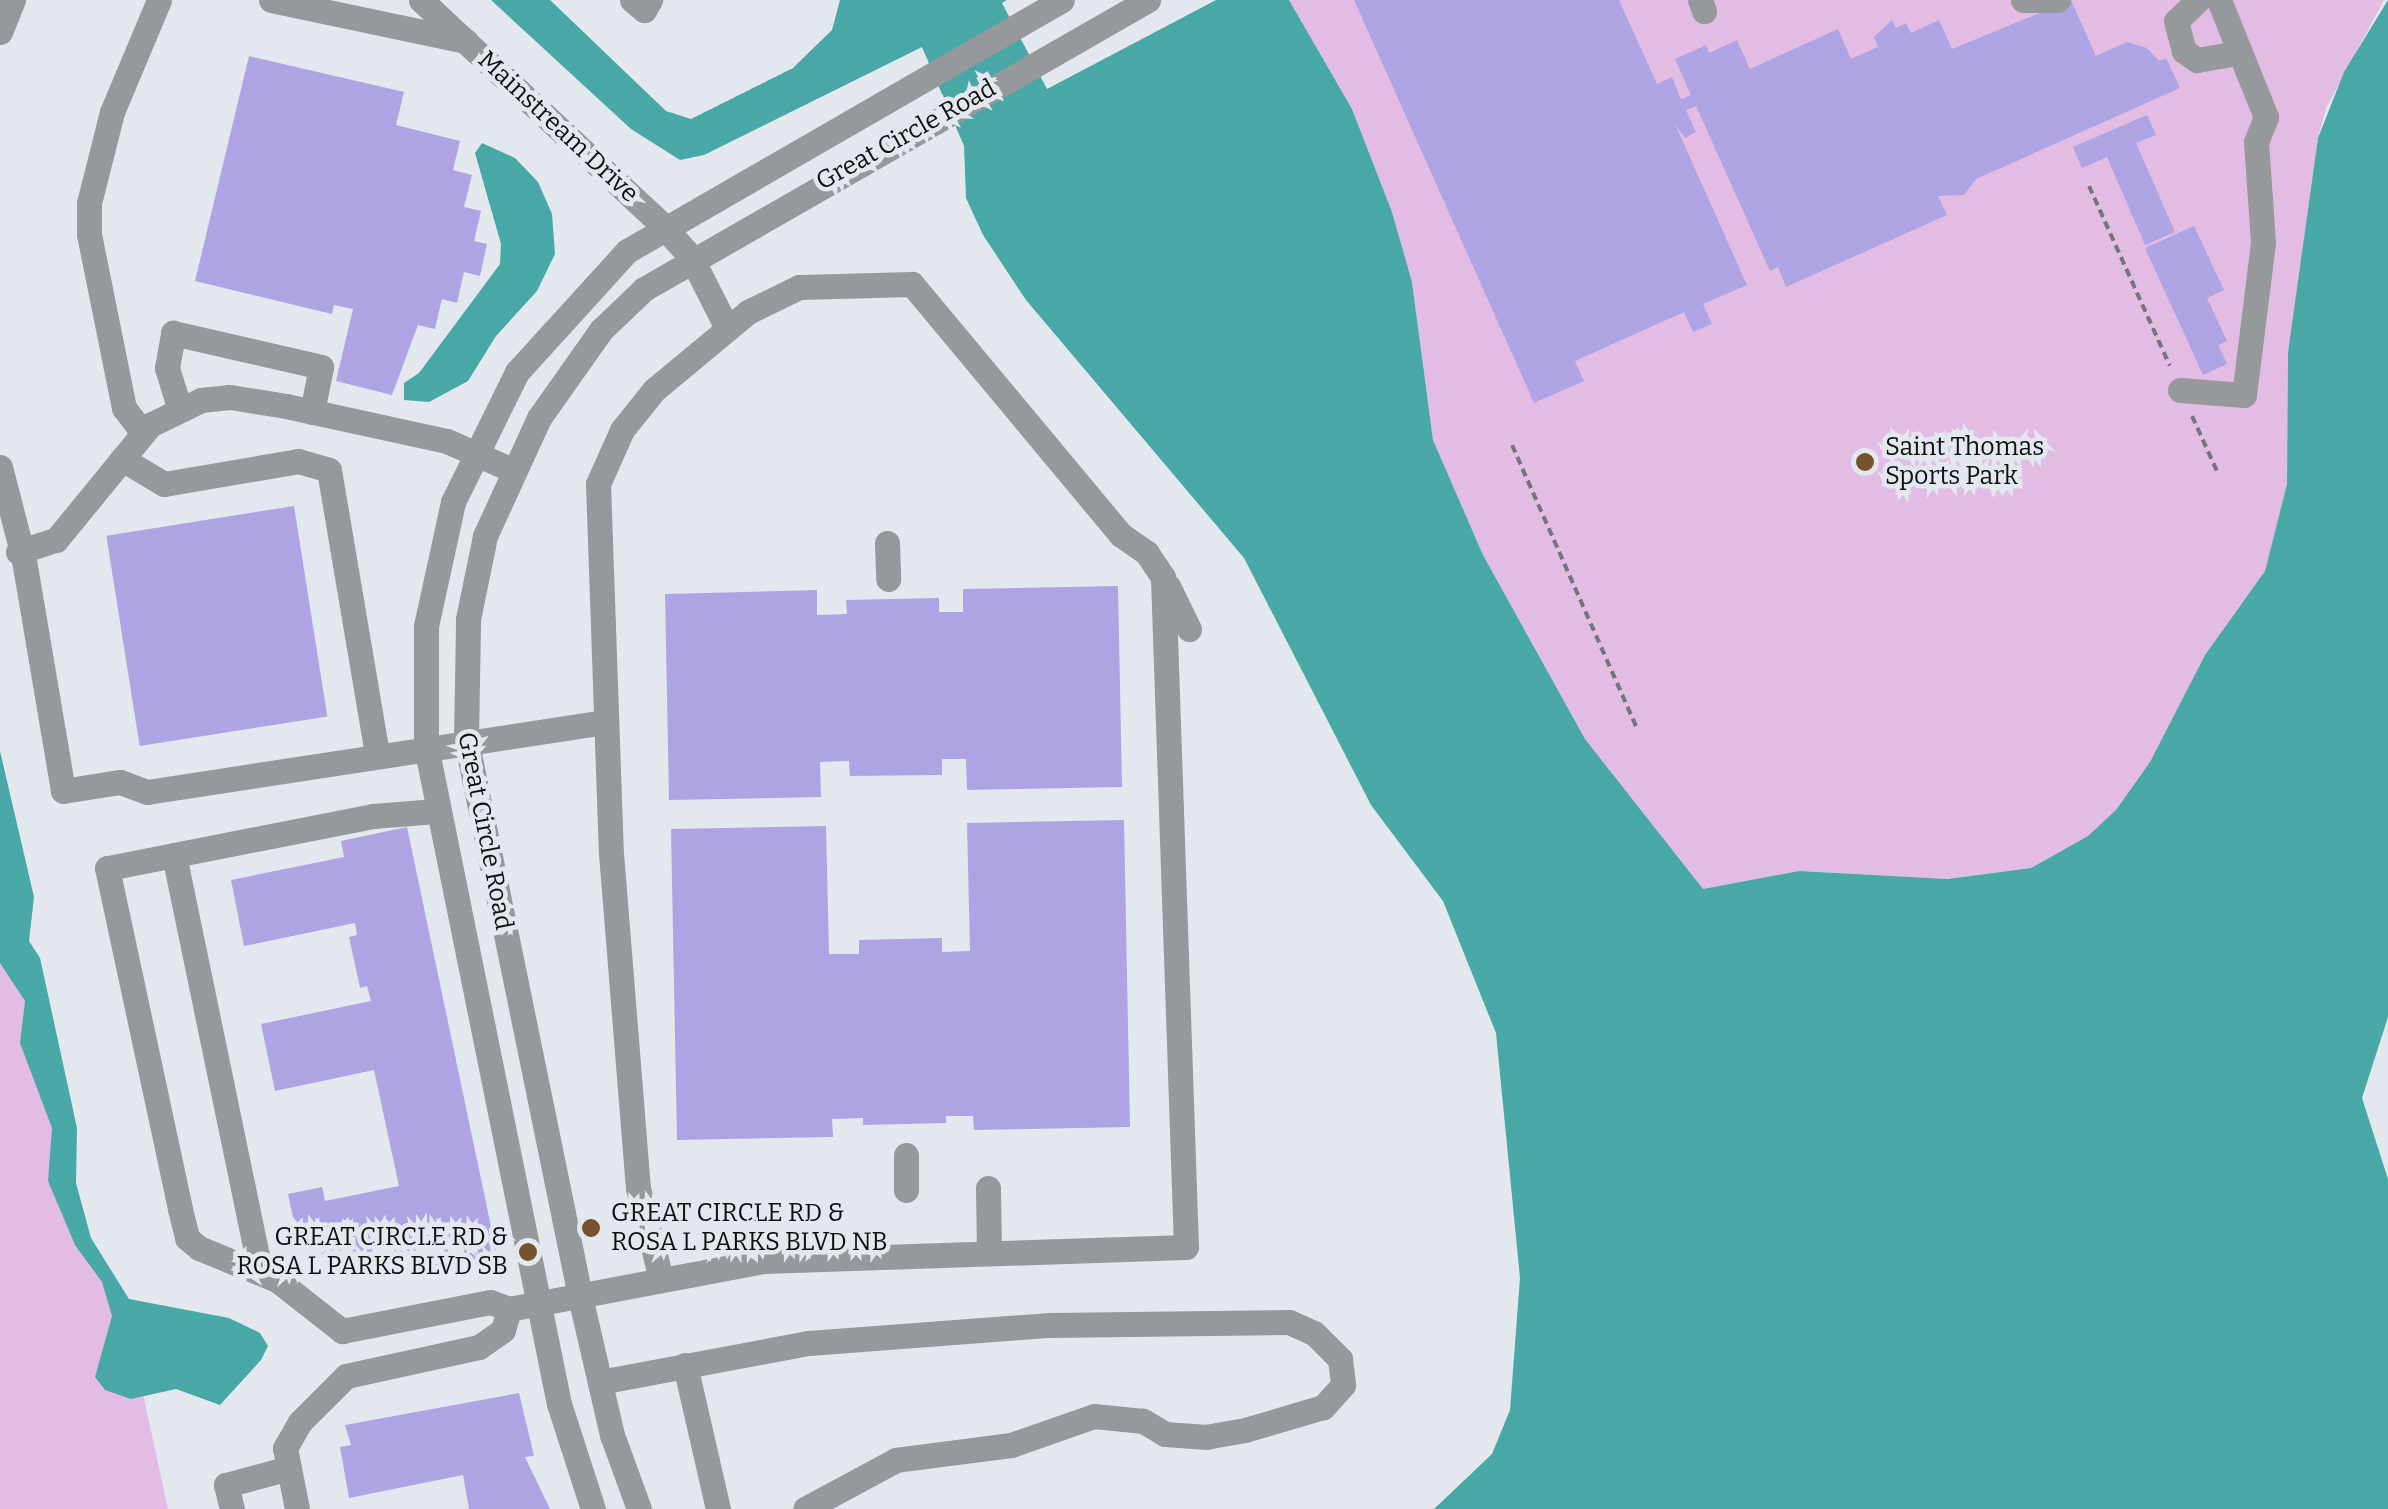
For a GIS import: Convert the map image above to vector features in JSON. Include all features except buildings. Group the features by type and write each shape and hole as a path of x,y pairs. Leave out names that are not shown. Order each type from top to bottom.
{"street":[{"path":"0,32 13,0"},
{"path":"143,433 124,408 92,249 89,204 112,112 159,0"},
{"path":"271,0 467,42"},
{"name":"Mainstream Drive","path":"421,0 664,226 691,256 727,328"},
{"path":"632,0 644,10 650,0"},
{"name":"Great Circle Road","path":"593,1509 559,1404 436,810 426,746 424,669 438,552 474,453 518,372 559,320 628,251 664,226 1062,0"},
{"name":"Great Circle Road","path":"639,1509 600,1382 580,1296 466,739 464,663 474,580 512,470 539,418 601,330 691,256 1148,0"},
{"path":"2022,0 2058,0"},
{"path":"2198,0 2176,21 2184,51 2197,60 2235,53"},
{"path":"2180,390 2244,395 2263,242 2256,142 2266,117 2235,53 2219,0"},
{"path":"660,1280 638,1188 624,1048 606,722 601,468 654,390 727,328 799,287 912,284 923,290 1121,536 1146,554 1163,577 1189,629"},
{"path":"179,407 167,368 173,332 321,367 312,412"},
{"path":"18,552 56,540 143,433 179,407 230,397 448,441 512,470"},
{"path":"122,459 164,484 298,461 329,470 377,754"},
{"path":"0,467 63,791 120,782 147,792 466,739 606,722"},
{"path":"887,543 888,579"},
{"path":"436,810 372,816 107,868 187,1238 260,1272 342,1330 490,1302 510,1310 763,1262 1186,1248 1163,577"},
{"path":"174,854 260,1272"},
{"path":"906,1155 906,1190"},
{"path":"988,1188 989,1253"},
{"path":"298,1509 285,1448 300,1422 346,1376 409,1366 479,1347 504,1330 510,1310"},
{"path":"400,1321 409,1366"},
{"path":"600,1382 685,1365 919,1330 1288,1322 1314,1333 1340,1360 1343,1385 1323,1407 1245,1430 1207,1437 1165,1434 1144,1421 1094,1416 1011,1445 896,1460 805,1509"},
{"path":"342,1330 346,1376"},
{"path":"685,1365 718,1509"},
{"path":"232,1509 226,1485 290,1468"}],"path":[{"path":"2089,186 2217,471"},
{"path":"1512,444 1637,729"}],"shaded area":[{"name":"Saint Thomas Sports Park","path":"1289,0 2384,0 2326,108 2318,138 2288,352 2287,484 2265,571 2205,655 2150,762 2116,811 2088,836 2031,868 1945,879 1799,871 1703,889 1585,739 1483,555 1433,440 1412,282 1392,212 1352,109"},
{"path":"0,825 65,1190 128,1325 168,1509 0,1509"}],"water":[{"path":"491,0 550,0 666,111 691,119 793,68 832,30 840,0 1007,0 1002,3 1047,89 1216,0 1289,0 1352,109 1392,212 1412,282 1433,440 1483,555 1585,739 1703,889 1799,871 1947,879 2031,868 2088,836 2116,810 2150,762 2205,655 2265,571 2287,484 2288,352 2318,138 2344,72 2388,0 2388,1017 2362,1098 2388,1179 2388,1509 1434,1509 1492,1454 1510,1410 1520,1278 1496,1033 1443,901 1371,805 1244,558 1026,300 983,235 966,198 964,146 922,47 704,155 680,160 631,129"},
{"path":"482,143 515,158 538,182 552,214 555,254 537,291 496,336 468,381 429,402 404,400 404,383 419,373 500,264 501,244 475,153"},
{"path":"0,751 34,897 29,941 40,958 77,1128 76,1183 91,1238 129,1299 229,1318 260,1333 268,1346 261,1360 220,1405 176,1389 131,1399 105,1390 95,1377 112,1316 102,1282 75,1245 48,1181 52,1128 20,1043 25,1001 0,963"}],"place":[{"name":"Saint Thomas Sports Park","path":"1865,462"},
{"name":"GREAT CIRCLE RD & ROSA L PARKS BLVD NB","path":"591,1228"},
{"name":"GREAT CIRCLE RD & ROSA L PARKS BLVD SB","path":"528,1252"}]}
